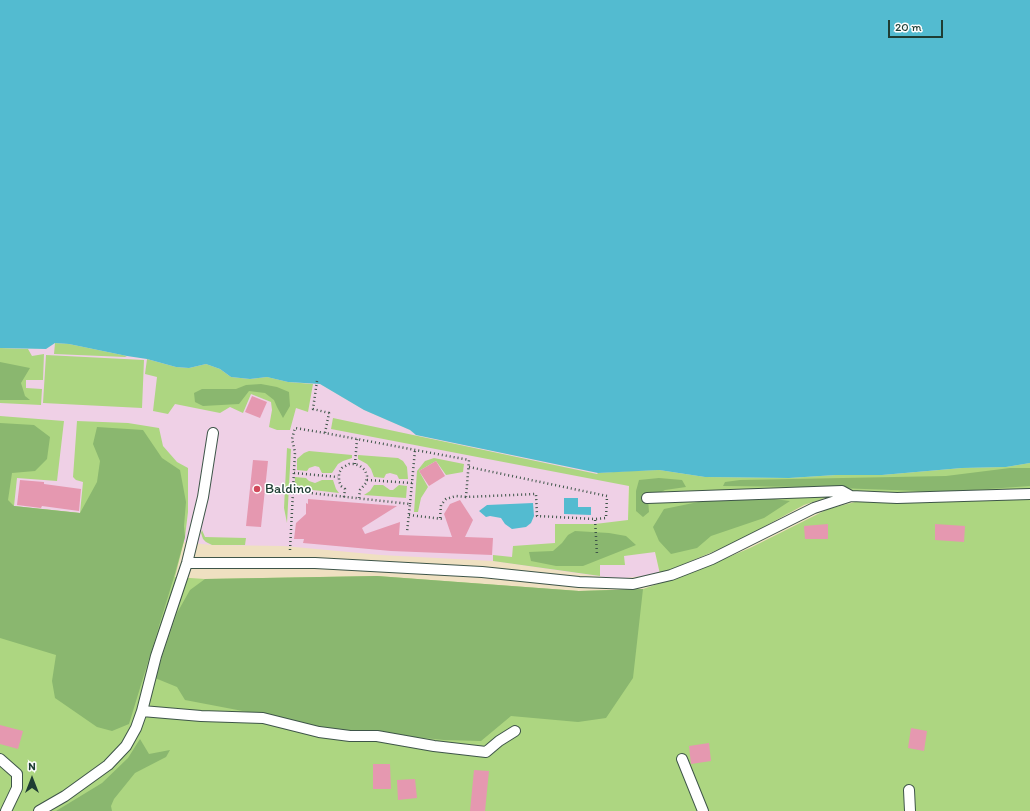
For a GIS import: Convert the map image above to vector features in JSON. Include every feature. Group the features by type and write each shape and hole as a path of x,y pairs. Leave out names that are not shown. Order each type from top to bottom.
{"lane":[{"path":"39,811 66,796 108,766 126,746 136,728 142,711 156,656 188,563 203,496 213,433"},
{"path":"647,498 842,491 851,496"},
{"path":"188,563 315,563 482,572 579,582 633,584 671,575 712,559 814,508 851,496 897,498 1030,494"},
{"path":"142,711 201,716 263,718 319,732 350,736 377,736 434,746 486,752 499,741 515,732"},
{"path":"0,759 17,774 18,788 6,811"},
{"path":"682,759 702,811"},
{"path":"909,790 910,811"}],"path":[{"path":"317,381 313,409 329,413 325,433"},
{"path":"288,563 295,452 292,439 295,428 469,460 466,497"},
{"path":"354,464 357,439"},
{"path":"407,532 415,450"},
{"path":"344,497 345,490 341,486 338,477 339,473 342,468 349,464 354,464 365,470 367,480 360,490 359,498"},
{"path":"409,515 442,518 441,505 446,499 456,496 466,497 536,494 537,516 595,519 606,518 607,496 469,467"},
{"path":"294,473 338,477"},
{"path":"367,480 412,483"},
{"path":"292,491 410,504"},
{"path":"595,519 597,555"}],"shaded area":[{"name":"Baldino","path":"55,343 69,344 147,359 206,364 220,369 288,382 320,384 364,410 410,430 416,435 598,473 629,471 628,520 655,552 660,574 617,579 493,561 381,555 284,546 212,545 183,542 170,529 80,513 0,505 0,348 46,349"}],"green space":[{"path":"55,343 69,344 127,356 54,354"},
{"path":"0,348 28,349 32,356 44,354 43,380 26,380 26,388 42,389 41,405 0,403"},
{"path":"46,355 144,360 142,408 43,403"},
{"path":"147,359 176,367 189,368 206,364 220,369 231,377 250,379 267,377 288,382 313,384 308,412 296,408 290,430 277,430 269,427 272,410 271,402 251,394 243,413 230,407 220,413 175,404 168,414 153,411 157,377 145,374"},
{"path":"0,362 30,368 21,383 25,396 30,400 0,400"},
{"path":"261,384 277,387 289,392 290,406 283,418 274,400 265,393 249,391 239,404 203,406 195,402 194,393 202,389 236,389 246,385"},
{"path":"0,416 64,421 57,481 17,478 14,506 80,513 83,482 76,480 73,477 77,421 128,423 159,428 163,446 177,462 188,468 188,512 185,537 175,577 205,579 377,576 579,591 643,589 698,570 750,548 828,509 855,502 949,501 1030,497 1030,811 0,811"},
{"path":"333,418 597,474 659,470 705,477 789,478 836,475 882,475 962,468 1006,467 1030,463 1030,489 955,494 856,492 825,498 804,505 734,543 660,574 655,552 624,556 625,565 600,565 600,576 493,561 493,555 512,557 513,546 555,543 555,524 595,524 628,520 629,486 331,429"},
{"path":"0,423 34,425 50,437 47,459 35,471 12,473 8,500 14,506 80,513 97,482 100,461 93,444 97,427 143,430 162,458 180,470 186,502 184,526 185,537 129,724 112,731 97,727 55,698 52,681 56,655 0,638"},
{"path":"287,448 291,449 287,523 284,508"},
{"path":"309,451 352,455 352,458 338,464 332,473 322,473 319,467 315,466 309,468 307,471 297,470 297,459"},
{"path":"358,455 398,458 403,461 407,467 408,479 399,479 397,475 390,473 386,474 384,478 374,477 367,464 358,459"},
{"path":"434,458 464,464 463,472 446,475 436,461 419,471 428,487 421,498 418,512 414,512 417,471 425,461"},
{"path":"1010,468 1030,468 1030,486 946,492 810,487 723,486 725,482 740,480 946,476"},
{"path":"295,477 306,478 315,483 322,480 333,480 339,493 295,488"},
{"path":"659,478 682,480 686,487 665,490 648,499 649,512 643,517 636,511 636,491 639,480"},
{"path":"374,485 383,485 390,490 393,490 399,485 407,486 406,498 364,495 370,491"},
{"path":"713,499 774,499 790,501 764,518 711,536 697,548 671,554 659,541 653,527 664,509"},
{"path":"202,530 205,537 246,538 245,545 212,545 203,539 201,533"},
{"path":"575,531 609,533 626,536 636,545 583,566 556,566 531,561 529,552 553,551 568,535"},
{"path":"377,576 579,591 643,589 633,678 606,718 578,722 511,716 481,741 444,740 332,729 185,700 177,687 155,678 177,613 190,590 205,579"},
{"path":"140,739 149,754 170,750 166,757 135,773 114,799 111,806 112,811 56,811 102,783 128,758"}],"water":[{"path":"0,0 1030,0 1030,463 1006,467 962,468 882,475 836,475 789,478 705,477 659,470 598,473 416,435 410,430 364,410 320,384 288,382 267,377 250,379 231,377 220,369 206,364 189,368 176,367 147,359 69,344 55,343 46,349 0,348"},
{"path":"564,498 578,498 578,507 591,507 591,515 564,514"},
{"path":"533,503 534,516 531,523 526,527 512,529 505,524 501,518 490,516 486,517 479,511 487,505"}],"building":[{"path":"252,396 267,402 260,418 245,412"},
{"path":"253,460 268,461 261,527 246,526"},
{"path":"436,461 445,476 429,486 419,471"},
{"path":"20,480 44,482 44,484 81,489 79,511 42,506 41,508 17,505"},
{"path":"308,499 397,506 362,528 365,534 400,522 399,535 452,537 444,514 450,504 460,500 473,520 465,537 493,538 492,555 391,551 303,543 304,539 294,539 296,523 306,514 306,503 308,504"},
{"path":"828,524 828,539 805,539 804,526"},
{"path":"935,524 965,526 964,542 935,540"},
{"path":"0,725 23,731 18,749 0,744"},
{"path":"911,728 927,731 924,751 908,748"},
{"path":"709,743 711,761 691,764 689,746"},
{"path":"373,764 390,764 391,789 373,789"},
{"path":"474,770 489,771 485,811 470,811"},
{"path":"415,779 417,798 398,800 397,780"}],"place":[{"name":"Baldino","path":"257,489"}]}
